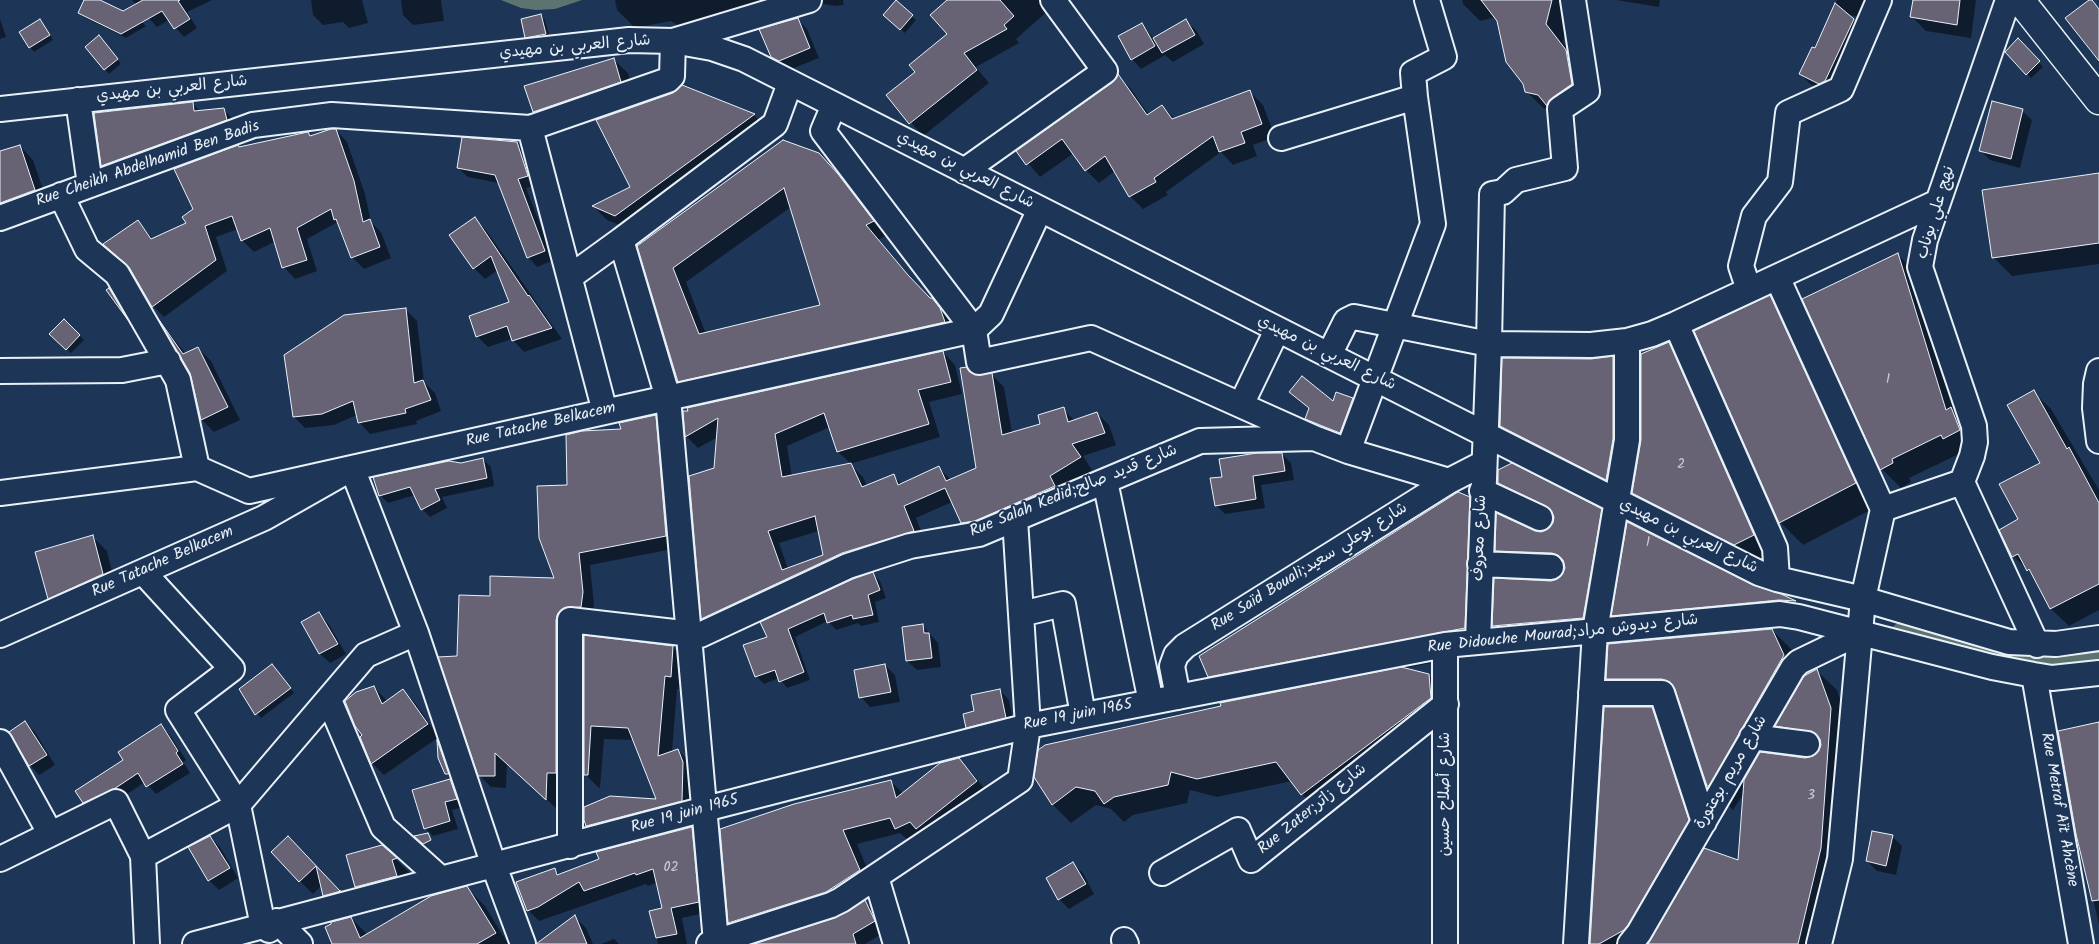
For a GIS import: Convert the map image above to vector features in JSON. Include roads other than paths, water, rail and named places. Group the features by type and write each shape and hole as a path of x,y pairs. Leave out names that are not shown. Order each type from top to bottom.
{"main road":[{"path":"2020,0 2099,100"}],"street":[{"path":"672,41 809,0"},
{"path":"964,171 1105,71 1052,0"},
{"path":"1348,451 1433,224 1413,73 1444,57 1427,0"},
{"name":"شارع معروف","path":"1478,641 1482,491 1489,344 1492,194 1503,192 1516,180 1565,168 1560,109 1587,91 1573,0"},
{"path":"1749,290 1741,266 1754,216 1780,182 1788,113 1842,89 1880,0"},
{"name":"نهج علي بوناب","path":"1962,482 1975,442 1974,426 1920,267 1925,240 2008,0"},
{"name":"شارع العربي بن مهيدي","path":"0,108 629,40 672,41 720,51 744,59 1759,573 1863,599 2009,642 2037,645 2076,643 2099,638"},
{"name":"Rue Cheikh Abdelhamid Ben Badis","path":"0,218 253,125 332,115 530,128 668,80 672,76 672,41"},
{"path":"570,277 775,124 790,83"},
{"path":"1281,138 1415,97"},
{"path":"78,100 90,185"},
{"path":"834,105 823,131 974,330 980,362 1091,338 1314,438 1348,451 1449,481"},
{"path":"530,128 605,412"},
{"path":"61,195 87,249 116,274 178,380 197,468"},
{"path":"1329,355 1343,325 1349,318 1359,317 1489,344 1591,345 1626,341 1652,334 1676,324 1938,202"},
{"path":"974,330 991,314 1040,209"},
{"path":"621,240 668,398 705,809 713,943 831,905 856,891 1020,780 1028,726 1015,519"},
{"path":"1777,277 1883,509 1863,599 1840,859 1819,944"},
{"path":"1676,324 1775,548 1777,579"},
{"name":"Rue Tatache Belkacem","path":"0,635 264,518 352,468 974,330"},
{"path":"1241,405 1276,330"},
{"path":"1576,944 1595,631 1627,440 1626,341"},
{"path":"0,371 122,370 168,361"},
{"path":"2099,371 2096,384 2095,408 2099,441"},
{"name":"Rue Salah Kedid;شارع قديد صالح","path":"570,846 570,620 700,635 848,566 910,546 979,534 1200,441 1314,438"},
{"name":"Rue Saïd Bouali;شارع بوعلي سعيد","path":"1178,697 1172,666 1180,650 1449,481 1484,462"},
{"path":"0,493 197,468 249,491 352,468 416,633 494,866 523,944"},
{"path":"1105,481 1151,702"},
{"path":"1883,509 1962,482 2037,645"},
{"path":"1482,491 1540,518"},
{"path":"1480,564 1551,567"},
{"path":"143,572 232,668 178,710 238,805 265,931 300,944"},
{"path":"1020,614 1063,604 1083,715"},
{"name":"Rue Didouche Mourad;شارع ديدوش مراد","path":"1178,697 1445,645 1780,614 1860,632 1992,667 2034,675 2052,678 2099,674"},
{"name":"شارع مريم بوعتورة","path":"1630,944 1639,933 1785,680 1799,662 1860,632"},
{"path":"143,856 238,805 366,655 416,633"},
{"name":"شارع أصلاح حسين","path":"1445,645 1445,944"},
{"name":"Rue Metraf Aït Ahcène","path":"2034,675 2081,944"},
{"path":"1591,693 1662,693 1704,822"},
{"name":"Rue 19 juin 1965","path":"195,944 265,931 441,880 705,809 1028,726 1178,697"},
{"path":"329,700 383,827 441,880"},
{"name":"Rue Zater;شارع زاتر","path":"1162,873 1238,830 1251,860 1446,704"},
{"path":"1752,737 1808,744"},
{"path":"0,742 50,833"},
{"path":"0,859 116,802 143,856 147,944"},
{"path":"876,877 896,944"}]}
